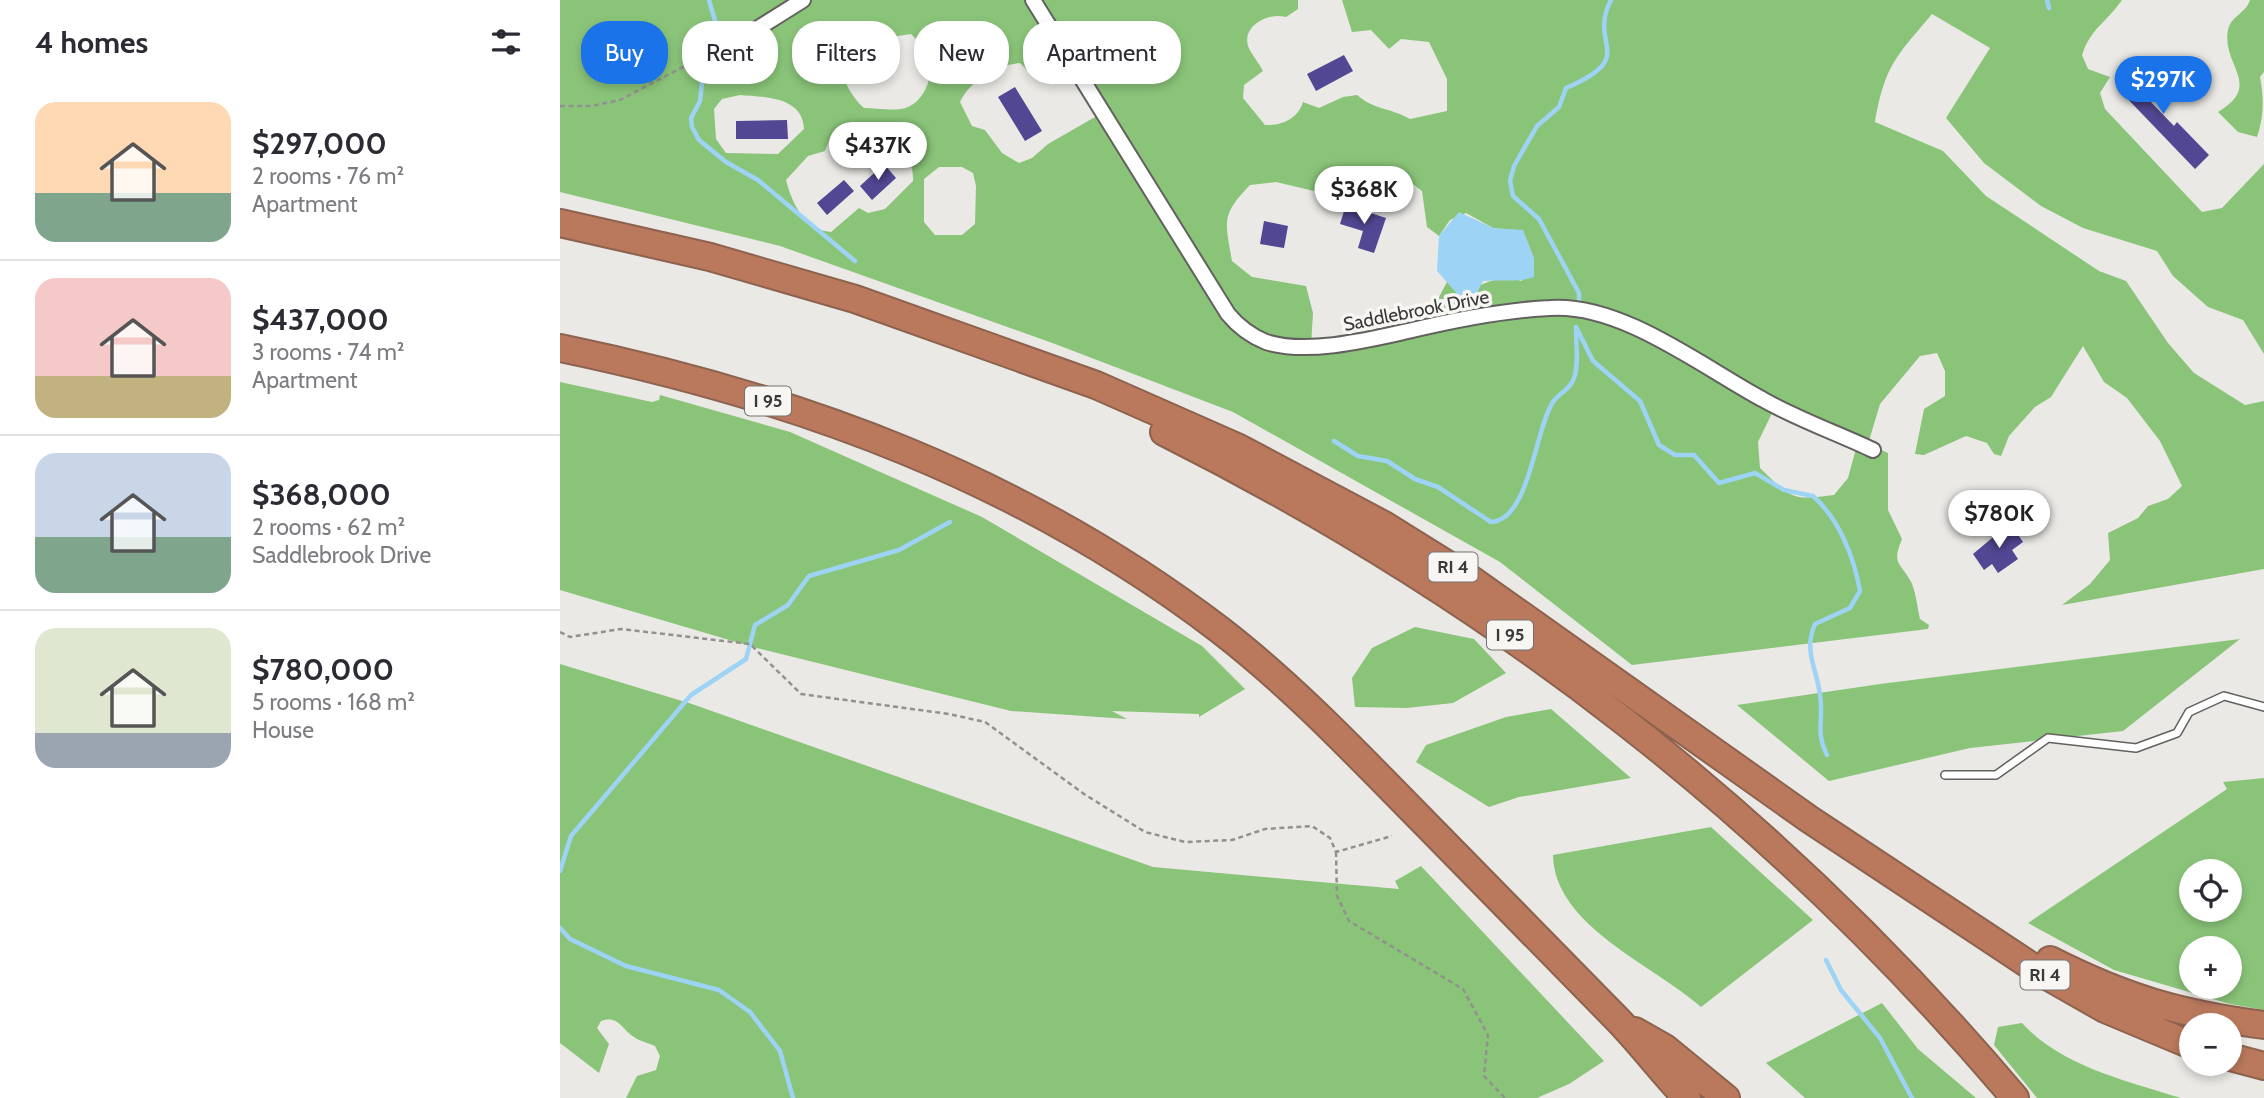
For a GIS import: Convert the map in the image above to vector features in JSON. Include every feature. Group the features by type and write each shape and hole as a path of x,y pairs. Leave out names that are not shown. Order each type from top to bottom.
{"highway":[{"name":"I 95","path":"560,223 759,270 950,333 1136,418 1272,488 1412,570 1538,654 1697,778 1810,878 1916,985 2015,1098"},
{"name":"RI 4","path":"950,333 1145,405 1239,448 1384,525 1511,605 1777,797 2062,985 2127,1019 2179,1040"},
{"name":"I 95","path":"560,348 736,391 877,438 980,482 1099,547 1222,632 1309,706 1621,1024 1687,1098"},
{"path":"1909,885 2068,969 2124,994 2180,1013 2264,1025"},
{"path":"1621,1024 1665,1048 1726,1098"},
{"path":"2242,1060 2264,1066"}],"street":[{"path":"770,21 803,0"},
{"name":"Saddlebrook Drive","path":"1033,0 1227,314 1237,325 1256,336 1278,344 1352,344 1490,315 1551,307 1583,309 1629,326 1765,401 1873,450"}],"lane":[{"path":"1945,775 1996,775 2048,738 2136,748 2176,733 2189,712 2224,696 2264,707"}],"path":[{"path":"560,106 592,106 620,100 682,66"},
{"path":"560,632 570,637 621,629 750,644 801,694 949,714 985,722 1084,794 1145,832 1185,842 1232,839 1265,829 1312,826 1330,838 1336,852 1337,896 1349,921 1463,989 1488,1035 1484,1076 1505,1098"},
{"path":"1336,852 1392,836"}],"green space":[{"path":"560,0 1298,0 1298,9 1286,17 1265,18 1253,26 1247,39 1249,49 1263,71 1244,85 1243,98 1265,125 1277,124 1293,117 1303,102 1319,108 1343,97 1357,95 1370,104 1410,119 1447,111 1447,79 1429,42 1401,39 1389,49 1371,30 1352,32 1342,0 2122,0 2094,32 2082,55 2088,69 2110,77 2100,93 2105,109 2202,212 2222,208 2264,164 2264,354 2243,320 2208,307 2173,276 2157,251 2083,228 2041,206 1984,163 1946,118 1990,48 1932,14 1909,41 1888,74 1875,122 1943,151 1986,196 2099,271 2126,281 2168,343 2194,373 2245,405 2264,401 2264,569 2062,605 2090,584 2110,560 2108,533 2138,518 2148,506 2168,499 2182,486 2160,441 2127,398 2104,382 2083,346 2051,397 2035,407 2009,436 2001,456 1994,454 1987,443 1966,436 1924,455 1915,454 1924,409 1945,396 1945,371 1937,353 1920,356 1880,404 1868,444 1888,453 1888,510 1902,539 1897,558 1912,584 1920,619 1929,625 1928,629 1632,665 1500,562 1233,412 1055,344 780,246 560,192","holes":["792,21 900,21 900,36 911,34 914,37 914,21 1009,21 1009,65 1020,63 1023,66 1023,21 1181,21 1181,84 1085,84 1102,113 1048,144 1032,158 1019,163 1002,153 985,130 972,126 960,102 974,84 927,84 915,103 893,110 864,108 847,84 792,84","740,95 781,101 797,110 804,129 778,154 726,153 716,139 714,109 722,99","852,128 862,128 873,142 889,138 900,146 907,156 913,174 913,181 885,209 868,213 859,208 831,232 806,221 792,198 786,180 808,156 825,151 830,138","939,167 962,167 973,173 976,186 975,224 962,235 935,235 924,222 924,179","1358,167 1401,175 1422,191 1427,227 1439,236 1450,220 1466,213 1493,228 1521,231 1522,281 1497,280 1460,297 1448,280 1437,301 1439,324 1311,345 1313,313 1306,286 1252,277 1232,261 1227,219 1234,204 1250,185 1276,182 1314,191 1330,172","1774,409 1857,445 1848,478 1834,495 1809,498 1792,495 1760,468 1758,442"]},
{"path":"2250,0 2264,0 2264,72 2260,77 2263,107 2257,137 2238,132 2218,112 2238,93 2240,83 2227,42 2228,30"},
{"path":"560,382 652,402 659,400 660,395 790,432 982,517 1202,646 1245,689 1199,717 1199,714 1112,711 1127,719 1011,711 753,647 560,590"},
{"path":"1415,627 1474,639 1506,673 1453,703 1407,708 1355,707 1352,678 1372,648"},
{"path":"2240,639 2123,731 1970,748 1829,781 1737,705 1880,684"},
{"path":"560,664 692,704 1153,867 1399,889 1395,881 1421,866 1604,1061 1569,1084 1537,1098 626,1098 637,1076 656,1070 660,1056 655,1046 636,1038 616,1021 601,1021 597,1028 609,1044 599,1073 560,1043"},
{"path":"1551,709 1631,778 1519,797 1489,807 1416,762 1426,745 1506,717"},
{"path":"2264,778 2264,1010 2213,999 2242,999 2242,936 2179,936 2179,989 2114,970 2028,923 2227,789 2223,782"},
{"path":"1711,827 1813,920 1701,1007 1610,942 1588,923 1570,903 1558,880 1553,855"},
{"path":"1882,1003 1918,1049 1976,1098 1805,1098 1766,1063"},
{"path":"2022,1023 2038,1038 2075,1061 2117,1078 2181,1098 2037,1098 1994,1045 1998,1027"}],"water":[{"path":"1459,212 1493,228 1523,230 1534,258 1534,277 1483,281 1473,301 1460,297 1437,271 1439,236"}],"building":[{"path":"1344,55 1353,71 1316,91 1307,74"},
{"path":"2151,64 2167,81 2148,99 2174,126 2177,122 2209,155 2195,169 2122,93"},
{"path":"1015,87 1042,131 1025,141 998,97"},
{"path":"787,120 788,139 736,139 736,121"},
{"path":"884,164 896,178 872,200 860,186"},
{"path":"844,180 854,191 827,215 817,203"},
{"path":"1346,205 1386,218 1374,253 1358,248 1363,231 1340,224"},
{"path":"1264,221 1288,226 1284,248 1260,244"},
{"path":"2010,523 2023,542 2012,550 2018,559 1998,573 1992,564 1984,570 1973,554"}],"waterway":[{"path":"709,0 718,31 705,55 700,101 691,118 692,127 699,140 726,162 758,180 855,261"},
{"path":"1579,301 1579,293 1539,219 1513,196 1510,181 1514,166 1537,126 1559,107 1566,88 1601,67 1606,58 1605,16 1611,0"},
{"path":"2047,0 2049,8"},
{"path":"1576,327 1593,361 1640,401 1659,445 1675,455 1694,455 1719,483 1755,473 1784,490 1813,496 1838,527 1854,565 1860,591 1850,608 1815,624 1810,643 1821,704 1821,739 1827,755"},
{"path":"1334,441 1358,456 1387,461 1415,479 1438,487 1491,522 1504,517 1515,506 1523,490 1553,402 1570,386 1576,373 1576,329"},
{"path":"560,871 571,836 691,695 746,659 755,625 788,605 809,576 899,550 950,522"},
{"path":"560,928 570,939 626,966 719,990 750,1012 780,1051 793,1098"},
{"path":"1826,960 1841,990 1880,1038 1912,1098"}]}
